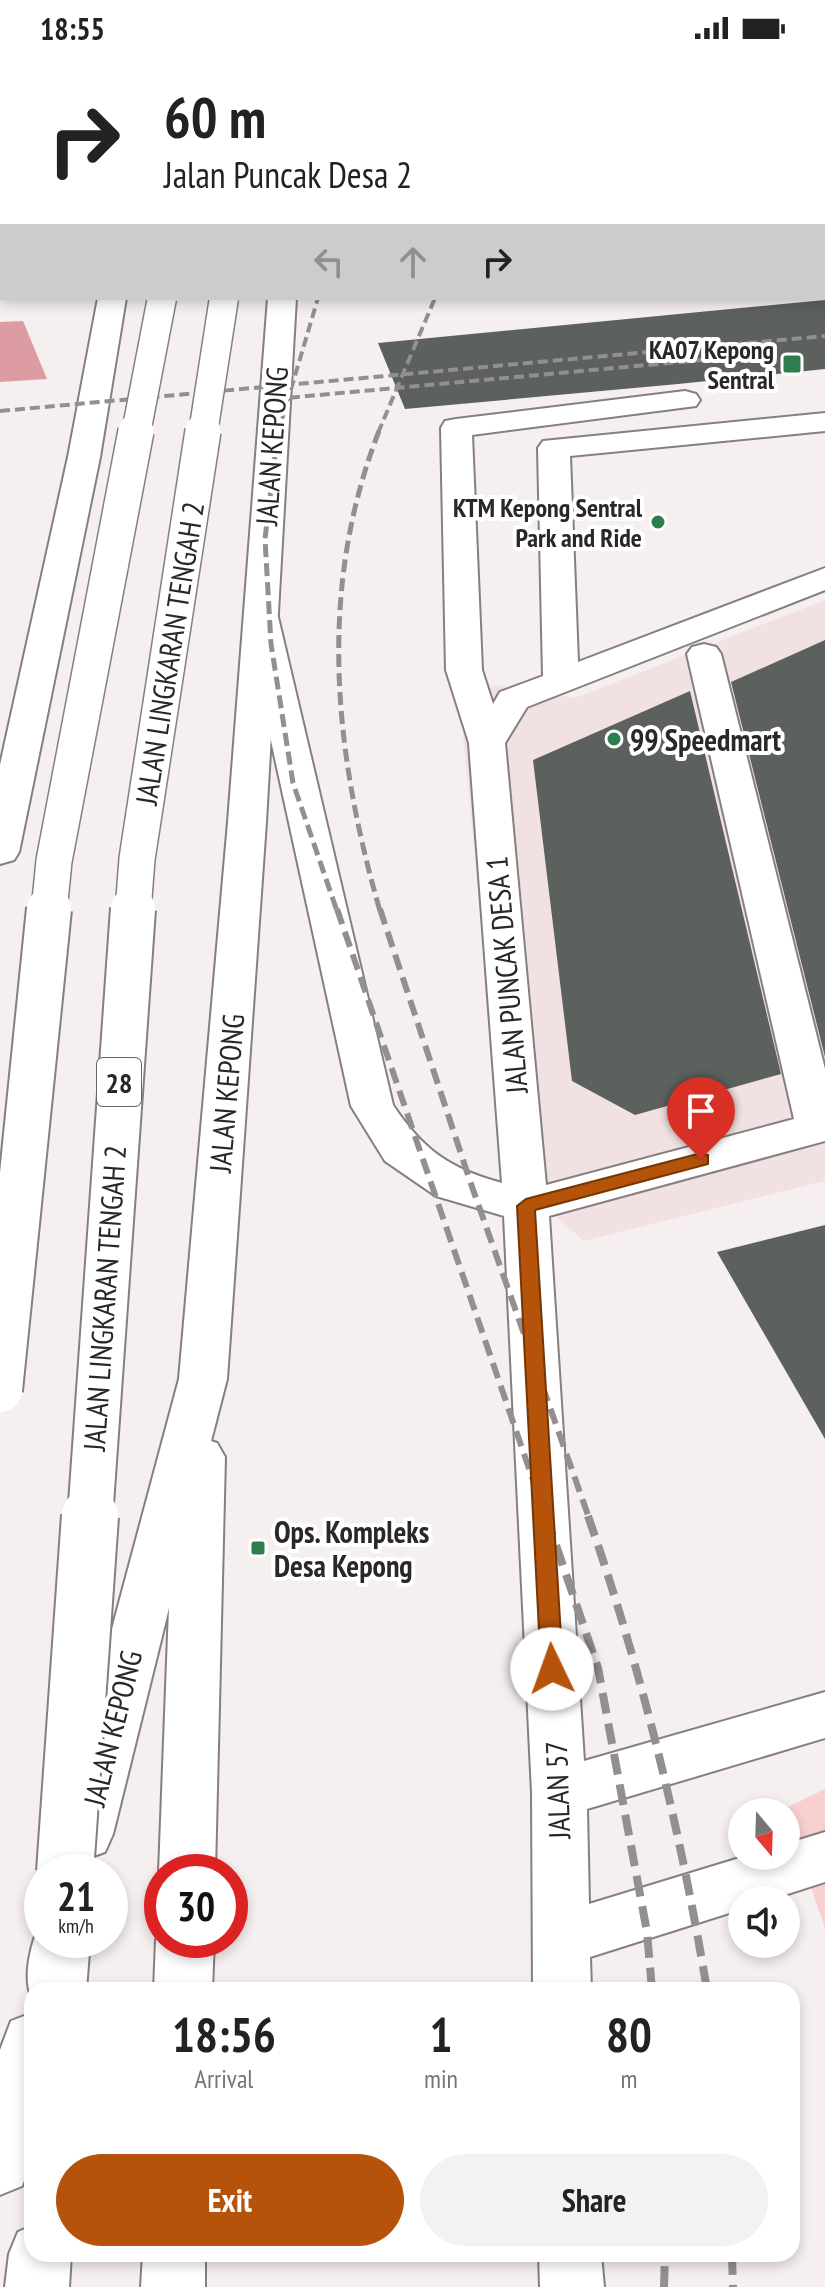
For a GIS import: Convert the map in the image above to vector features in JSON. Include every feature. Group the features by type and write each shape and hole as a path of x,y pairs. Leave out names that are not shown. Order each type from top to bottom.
{"main road":[{"path":"0,852 9,756 84,457 112,300"},
{"path":"0,1390 54,861 162,300"},
{"name":"JALAN LINGKARAN TENGAH 2","path":"66,1854 137,859 224,300"},
{"name":"JALAN KEPONG","path":"80,1854 203,1379 282,300"},
{"name":"JALAN PUNCAK DESA 1","path":"526,1206 487,743 464,670 456,428 685,400"},
{"path":"561,681 554,448 825,422"},
{"path":"487,743 513,700 825,578"},
{"path":"487,743 825,604"},
{"path":"261,617 372,1106 400,1150 452,1185 526,1206 822,1127 704,654"},
{"name":"JALAN 57","path":"526,1206 559,1793 561,1965"},
{"path":"188,1854 203,1379"},
{"path":"559,1793 825,1715"},
{"path":"561,1965 825,1857"},
{"path":"47,1982 54,1958"},
{"path":"57,1982 58,1958"},
{"path":"183,1982 184,1958"},
{"path":"0,2165 24,2072"},
{"path":"37,2287 39,2262"},
{"path":"173,2287 174,2262"},
{"path":"570,2262 572,2287"}],"shaded area":[{"path":"23,321 47,379 0,382 0,322"},
{"path":"825,600 825,1181 584,1241 507,1174 463,736 469,701 496,685 575,698"},
{"path":"825,1789 825,1928 800,1855 800,1801"}],"building":[{"path":"825,300 825,369 678,384 405,409 378,343"},
{"path":"825,640 825,1057 731,682"},
{"path":"690,691 781,1074 635,1115 572,1081 533,760"},
{"path":"825,1225 825,1439 717,1252"}],"railway":[{"path":"292,384 317,300"},
{"path":"403,374 434,300"},
{"path":"403,374 825,336"},
{"path":"397,388 702,360"},
{"path":"292,384 403,374"},
{"path":"397,388 403,374"},
{"path":"0,411 292,384"},
{"path":"288,398 292,384"},
{"path":"288,398 397,388"},
{"path":"378,433 397,388"},
{"path":"275,399 288,398"},
{"path":"278,433 288,398"},
{"path":"278,431 265,539 271,644 293,783 337,911"},
{"path":"379,431 359,491 347,551 340,611 339,671 343,731 352,791 380,911"},
{"path":"337,909 546,1518"},
{"path":"380,909 470,1181 589,1518"},
{"path":"546,1516 598,1668 647,1932 651,1982"},
{"path":"588,1516 626,1633 658,1750 685,1869 706,1982"},
{"path":"664,2287 665,2262"},
{"path":"732,2262 733,2287"}],"place":[{"name":"KA07 Kepong Sentral","path":"792,364"},
{"name":"KTM Kepong Sentral Park and Ride","path":"658,522"},
{"name":"99 Speedmart","path":"614,739"},
{"name":"Ops. Kompleks Desa Kepong","path":"258,1548"}],"route":[{"path":"552,1669 526,1206 701,1159"}]}
